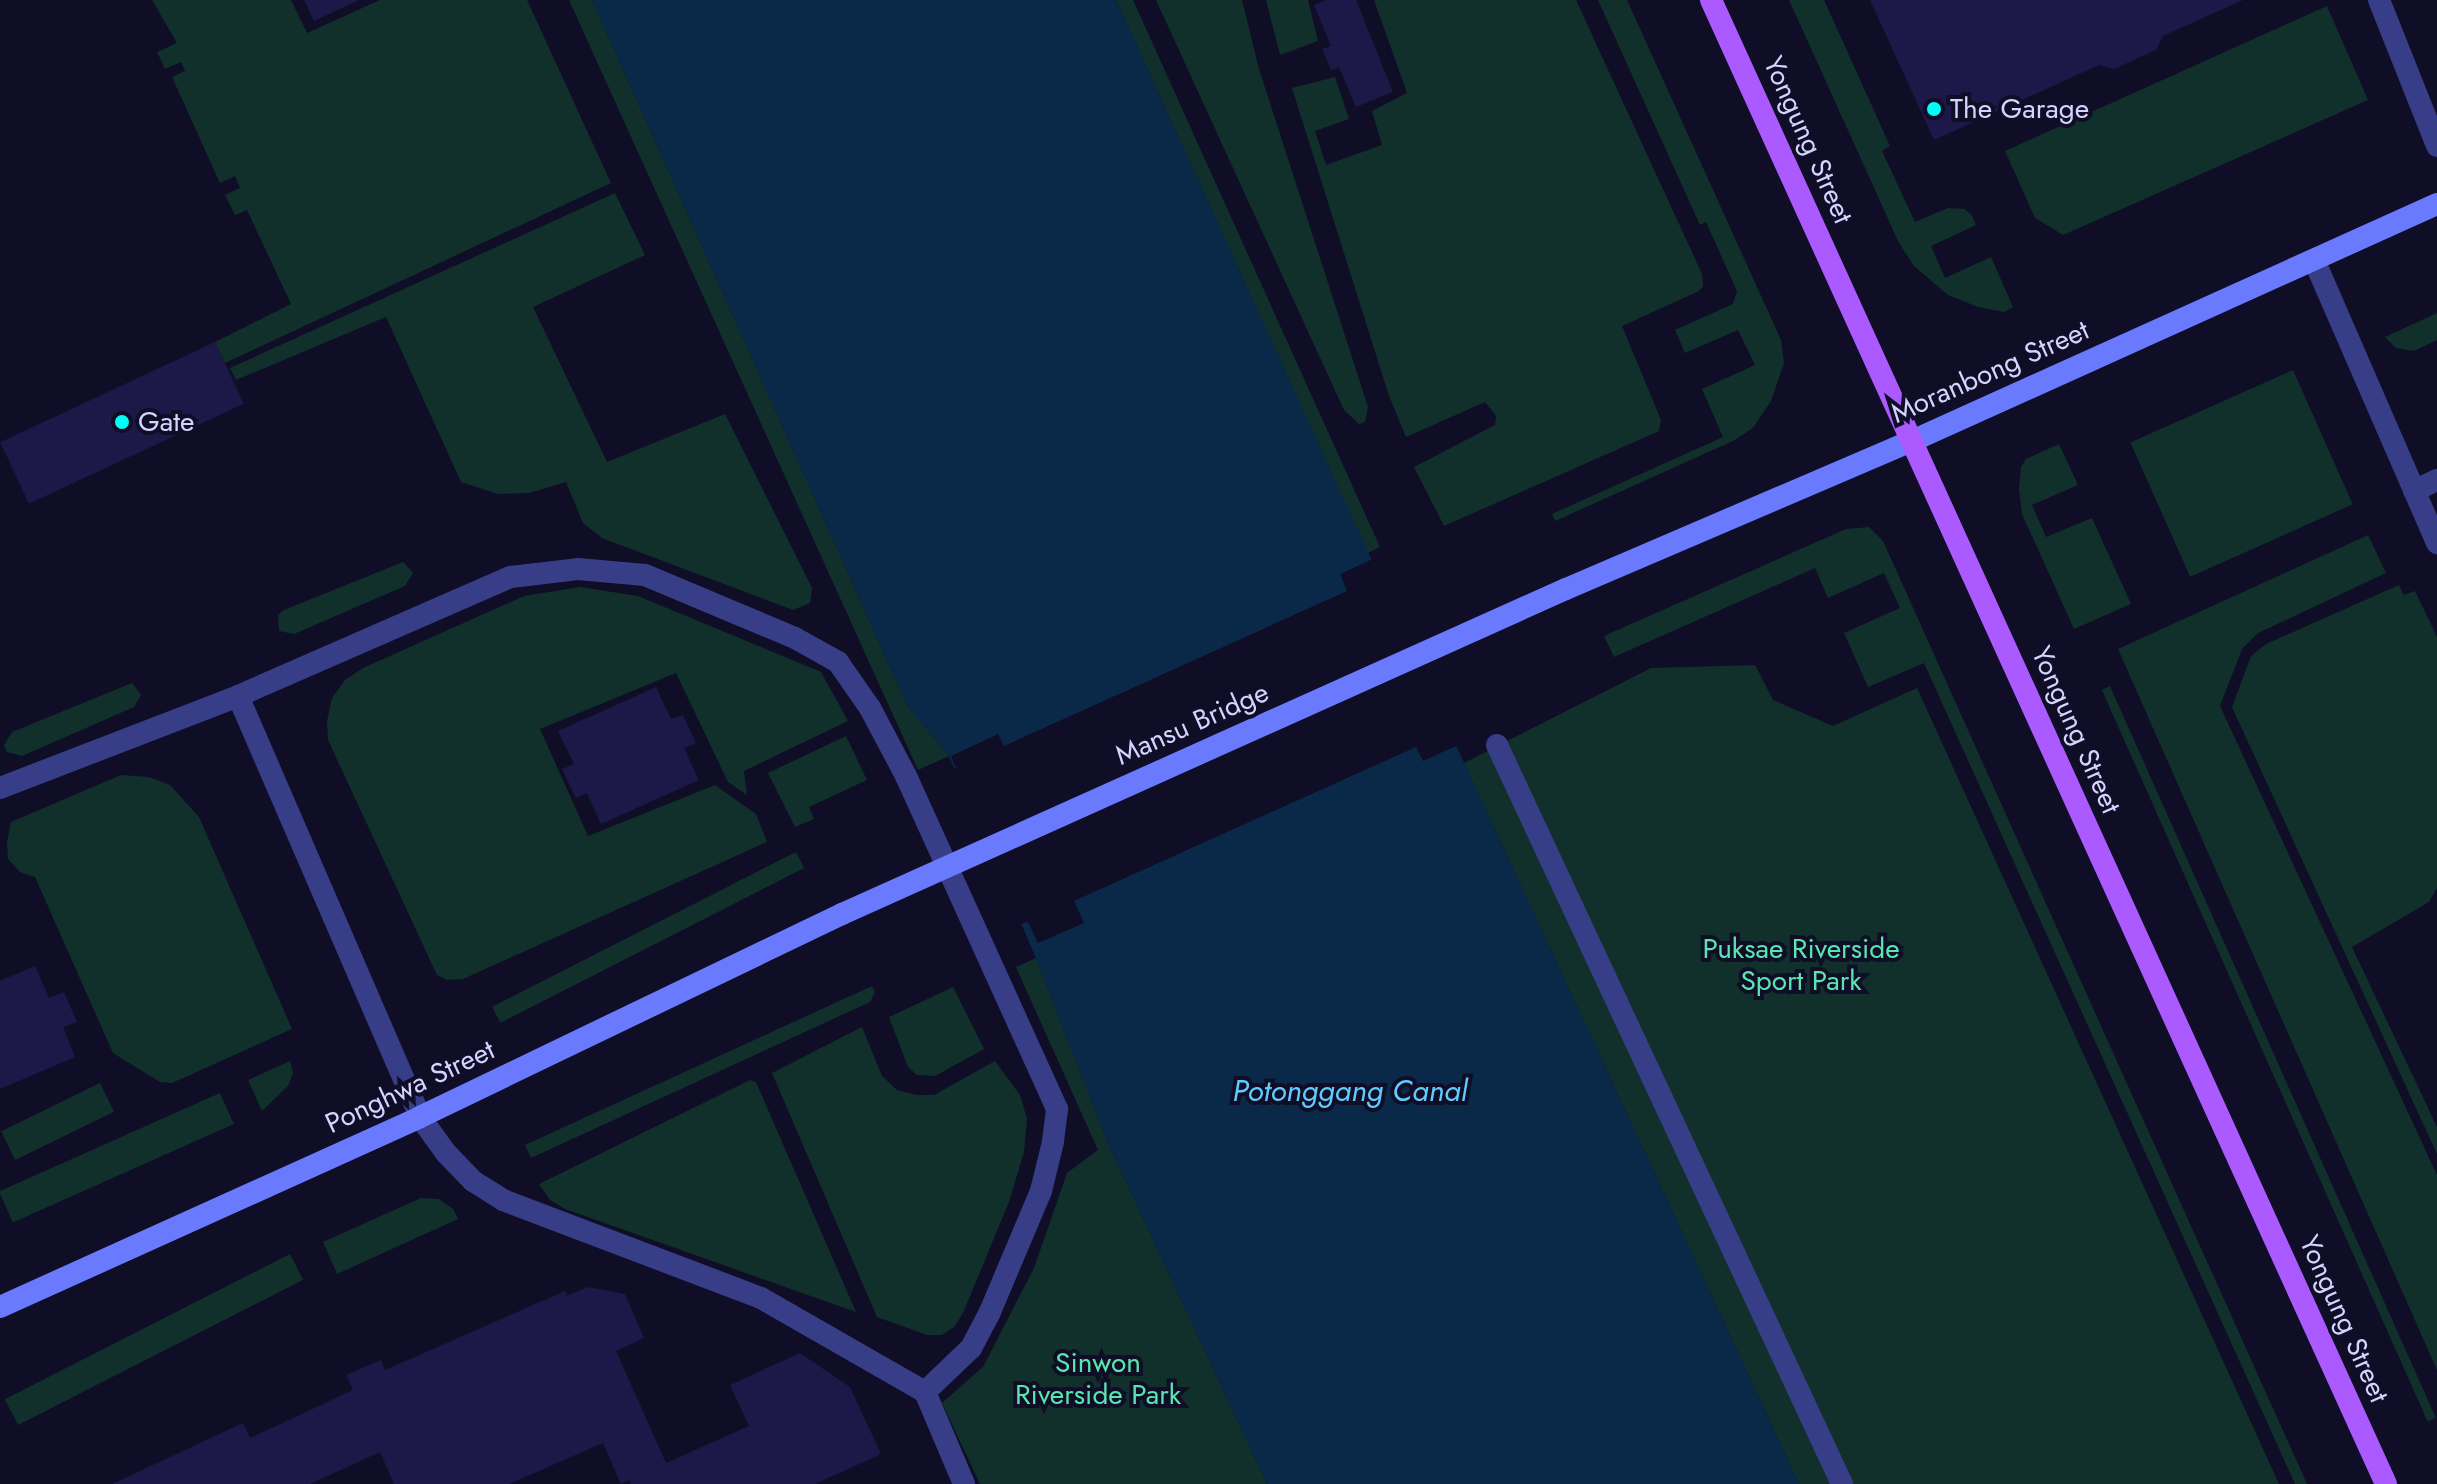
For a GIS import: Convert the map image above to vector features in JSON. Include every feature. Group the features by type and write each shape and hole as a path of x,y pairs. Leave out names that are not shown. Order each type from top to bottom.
{"main road":[{"name":"Yongung Street","path":"1711,0 2386,1484"},
{"name":"Moranbong Street","path":"1566,589 1912,441 2437,204"},
{"name":"Mansu Bridge","path":"842,914 1566,589"},
{"name":"Ponghwa Street","path":"0,1307 420,1117 842,914"}],"street":[{"path":"2379,0 2437,146"},
{"path":"2314,260 2437,543"},
{"path":"2414,491 2437,480"},
{"path":"0,788 238,696 511,577 578,569 645,575 795,638 838,662 870,708 906,776 1057,1109 1041,1191 990,1312 971,1348 925,1392"},
{"path":"238,696 420,1117 446,1153 473,1181 503,1200 761,1298 925,1392 964,1484"},
{"path":"1497,745 1842,1484"}],"green space":[{"path":"152,0 291,0 307,33 380,0 527,0 611,183 225,363 215,342 291,304 247,210 235,215 225,195 240,188 235,176 220,183 172,77 185,71 181,62 165,69 157,52 177,43"},
{"path":"569,0 592,0 907,705 949,756 918,770"},
{"path":"1116,0 1133,0 1380,547 1368,553"},
{"path":"1156,0 1242,0 1259,69 1368,407 1365,422 1359,424 1344,410"},
{"path":"1266,0 1308,0 1318,41 1280,55"},
{"path":"1374,0 1576,0 1702,274 1703,286 1699,291 1622,326 1661,420 1659,431 1444,526 1414,467 1495,425 1496,416 1485,402 1406,437 1389,396 1292,88 1335,77 1349,119 1315,131 1326,165 1382,145 1372,111 1407,93"},
{"path":"1598,0 1627,0 1781,340 1784,363 1771,401 1753,428 1733,441 1555,521 1552,514 1723,437 1702,389 1755,365 1738,330 1685,353 1675,330 1733,304 1737,291 1706,222 1700,225"},
{"path":"1789,0 1824,0 1890,146 1882,151 1915,222 1948,208 1965,209 1972,216 1976,225 1931,246 1945,278 1991,257 2013,307 2004,312 1978,307 1948,295 1914,266 1899,243"},
{"path":"2327,6 2368,100 2063,235 2035,218 2005,151"},
{"path":"615,193 645,255 533,307 607,462 725,414 812,588 810,603 793,610 602,538 583,523 566,482 529,493 498,494 461,482 386,317 236,380 230,368"},
{"path":"2437,313 2437,340 2414,351 2396,348 2385,337"},
{"path":"2293,370 2353,504 2190,577 2130,442"},
{"path":"2059,444 2078,485 2032,505 2046,537 2092,518 2131,604 2074,629 2022,514 2019,489 2021,467 2026,459"},
{"path":"1869,527 1883,541 2307,1484 2295,1484 1924,663 1868,687 1844,633 1900,608 1884,573 1828,598 1815,568 1614,657 1604,636 1846,529"},
{"path":"2368,535 2386,573 2258,633 2242,649 2220,706 2437,1175 2437,1370 2118,649"},
{"path":"403,562 413,573 405,586 294,634 279,631 278,615 284,610"},
{"path":"2399,585 2404,595 2415,591 2437,637 2437,888 2429,902 2352,947 2437,1127 2437,1154 2232,707 2251,656 2266,644"},
{"path":"580,587 638,596 821,672 848,721 744,771 747,795 728,782 676,673 540,729 588,836 715,785 756,814 767,842 463,979 447,980 437,975 328,740 327,721 332,698 345,680 363,668 524,596"},
{"name":"Puksae Riverside Sport Park","path":"1755,665 1773,700 1833,726 1917,688 2279,1484 1799,1484 1464,763 1651,668"},
{"path":"132,683 141,695 134,707 22,756 7,752 4,745 12,732"},
{"path":"2110,686 2436,1418 2428,1421 2102,690"},
{"path":"846,736 867,780 809,807 814,819 795,827 768,773"},
{"path":"121,775 149,777 170,785 199,817 292,1029 172,1083 160,1082 113,1053 35,877 20,872 8,859 11,822"},
{"path":"796,852 804,868 500,1023 492,1007"},
{"name":"Sinwon Riverside Park","path":"1036,958 1108,1143 1267,1484 980,1484 942,1403 983,1367 1034,1268 1067,1173 1098,1150 1016,967"},
{"path":"872,986 875,992 870,1002 531,1158 525,1145"},
{"path":"953,987 984,1049 935,1076 917,1075 908,1067 889,1017"},
{"path":"862,1027 882,1076 897,1090 934,1095 995,1061 1020,1095 1027,1119 1024,1152 1009,1202 963,1313 954,1327 942,1335 927,1335 877,1317 772,1073"},
{"path":"290,1061 293,1073 288,1086 262,1111 248,1080"},
{"path":"750,1080 756,1082 856,1312 565,1209 550,1200 539,1184"},
{"path":"100,1083 114,1112 15,1160 1,1131"},
{"path":"220,1093 234,1124 13,1222 0,1191"},
{"path":"421,1198 439,1199 453,1209 458,1219 337,1274 323,1242"},
{"path":"290,1254 303,1280 18,1425 5,1399"}],"water":[{"name":"Potonggang Canal","path":"592,0 1116,0 1466,767 1799,1484 1267,1484 1108,1143 1036,958 949,756 907,705"}],"pier":[{"path":"1375,558 1460,744 1423,761 1416,747 1074,901 1084,923 1038,943 1028,922 1018,925 950,771 956,768 951,756 998,734 1004,746 1347,591 1340,574"}],"building":[{"path":"304,0 359,0 314,21"},
{"path":"1326,0 1356,0 1393,92 1356,107 1339,67 1331,70 1322,49 1331,46 1314,5"},
{"path":"1870,0 2243,0 2163,36 2156,50 2114,69 2099,65 1934,140"},
{"name":"Gate","path":"215,342 244,404 29,504 0,442"},
{"path":"656,687 671,719 683,715 696,743 684,748 699,780 601,824 587,793 576,798 562,769 574,764 558,731"},
{"path":"35,966 49,998 64,992 77,1022 63,1027 75,1057 0,1089 0,981"},
{"path":"588,1287 625,1294 644,1338 616,1351 666,1463 749,1426 730,1385 800,1353 850,1387 881,1454 815,1484 631,1484 629,1480 621,1484 603,1443 509,1484 394,1484 380,1452 310,1484 112,1484 243,1423 250,1438 353,1390 346,1375 381,1360 385,1370 565,1291 567,1296"}],"place":[{"name":"The Garage","path":"1934,109"},
{"name":"Gate","path":"122,422"}]}
